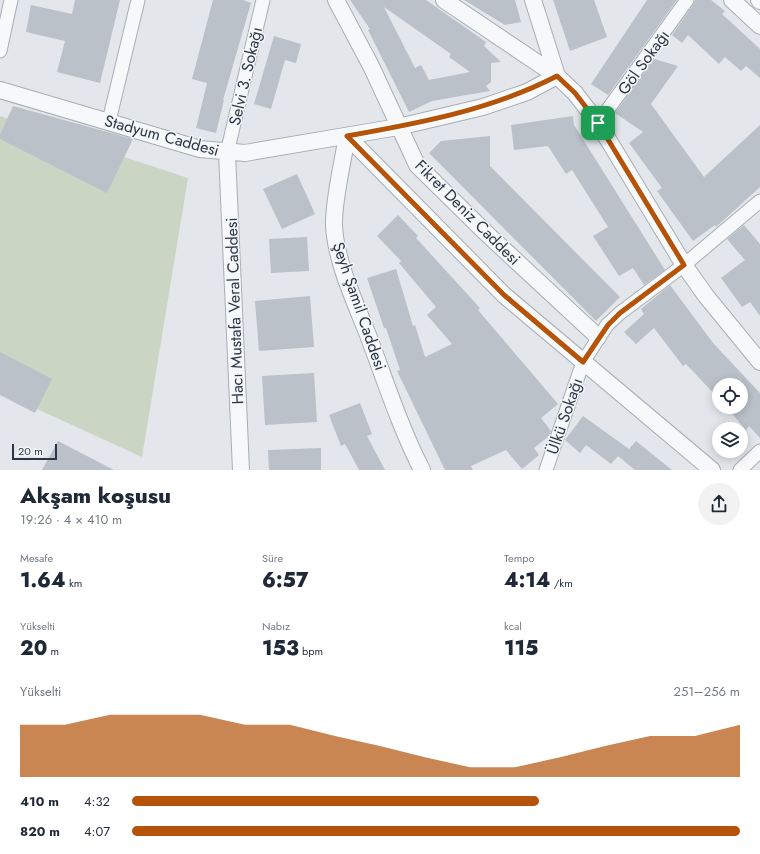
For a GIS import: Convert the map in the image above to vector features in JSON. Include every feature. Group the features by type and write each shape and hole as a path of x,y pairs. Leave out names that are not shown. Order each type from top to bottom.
{"street":[{"path":"0,51 11,0"},
{"path":"109,121 138,0"},
{"name":"Selvi 3. Sokağı","path":"227,153 263,0"},
{"name":"Fikret Deniz Caddesi","path":"336,0 371,66 398,127 417,165 598,337"},
{"path":"444,0 557,76 575,93 598,123 684,265 706,296 760,362"},
{"path":"533,0 557,76"},
{"name":"Göl Sokağı","path":"598,123 687,0"},
{"path":"732,0 760,26"},
{"name":"Stadyum Caddesi","path":"0,90 200,149 227,153 245,153 398,127 483,107 527,92 557,76"},
{"name":"Fikret Deniz Caddesi","path":"347,136 504,295 712,470"},
{"name":"Şeyh Şamil Caddesi","path":"347,136 335,211 334,225 338,247 351,292 422,470"},
{"name":"Hacı Mustafa Veral Caddesi","path":"227,153 241,470"},
{"name":"Ülkü Sokağı","path":"546,470 583,362 598,337 620,313 684,265 760,201"},
{"path":"740,470 760,451"}],"green space":[{"path":"0,116 188,178 142,457 0,392"}],"building":[{"path":"75,0 120,0 100,83 57,72 65,41 26,32 31,5 72,14"},
{"path":"213,0 243,0 251,3 223,100 216,133 196,128 207,83 192,79"},
{"path":"350,0 426,0 486,42 484,46 501,62 491,63 491,82 486,86 490,91 432,101 409,112 368,30 370,29","holes":["384,7 451,54 449,57 470,72 429,80 421,65 415,68"]},
{"path":"464,0 515,0 521,22 505,25"},
{"path":"553,0 594,0 607,37 570,51"},
{"path":"647,0 677,0 608,95 591,84"},
{"path":"695,0 711,0 725,11 722,14 760,49 760,78 746,66 741,71 725,57 719,64 688,35 682,43 672,35"},
{"path":"274,36 301,44 296,63 285,60 271,109 254,104"},
{"path":"654,59 678,66 651,104 704,177 760,125 760,187 716,227 715,225 693,241 657,191 662,188 629,143 643,132 615,113"},
{"path":"13,106 133,139 107,193 0,139 0,135"},
{"path":"573,116 574,125 665,270 644,285 633,268 619,276 593,236 608,227 572,170 566,174 548,146 514,150 511,125"},
{"path":"490,136 490,166 620,297 596,321 429,153 441,141"},
{"path":"297,174 315,214 282,229 263,189"},
{"path":"398,215 418,236 416,238 480,308 478,310 558,404 541,418 551,431 549,436 534,448 539,455 522,469 506,450 471,466 473,470 445,470 397,371 400,370 367,278 396,269 413,326 415,325 425,357 452,344 427,315 436,307 399,263 401,261 377,236"},
{"path":"744,225 760,244 760,316 750,302 742,307 721,278 745,260 727,239"},
{"path":"307,237 309,271 271,273 269,239"},
{"path":"670,285 713,343 746,378 712,378 712,392 686,364 683,366 654,328 636,344 624,332 644,314 641,309"},
{"path":"310,296 314,347 259,351 255,301"},
{"path":"0,352 52,379 35,413 0,395"},
{"path":"314,373 317,422 265,425 262,376"},
{"path":"748,380 760,393 760,438 749,426 748,427 748,422 739,422 732,414 748,414"},
{"path":"360,403 372,434 367,436 385,470 359,470 345,444 341,446 329,415"},
{"path":"583,416 629,449 636,441 672,470 635,470 618,456 611,464 586,445 580,453 565,440"},
{"path":"58,441 114,470 42,470"},
{"path":"321,448 321,470 269,470 268,450"}],"route":[{"path":"557,76 575,93 598,123 684,265 620,313 598,337 583,362 504,295 347,136 398,127 483,107 527,92 557,76"}]}
